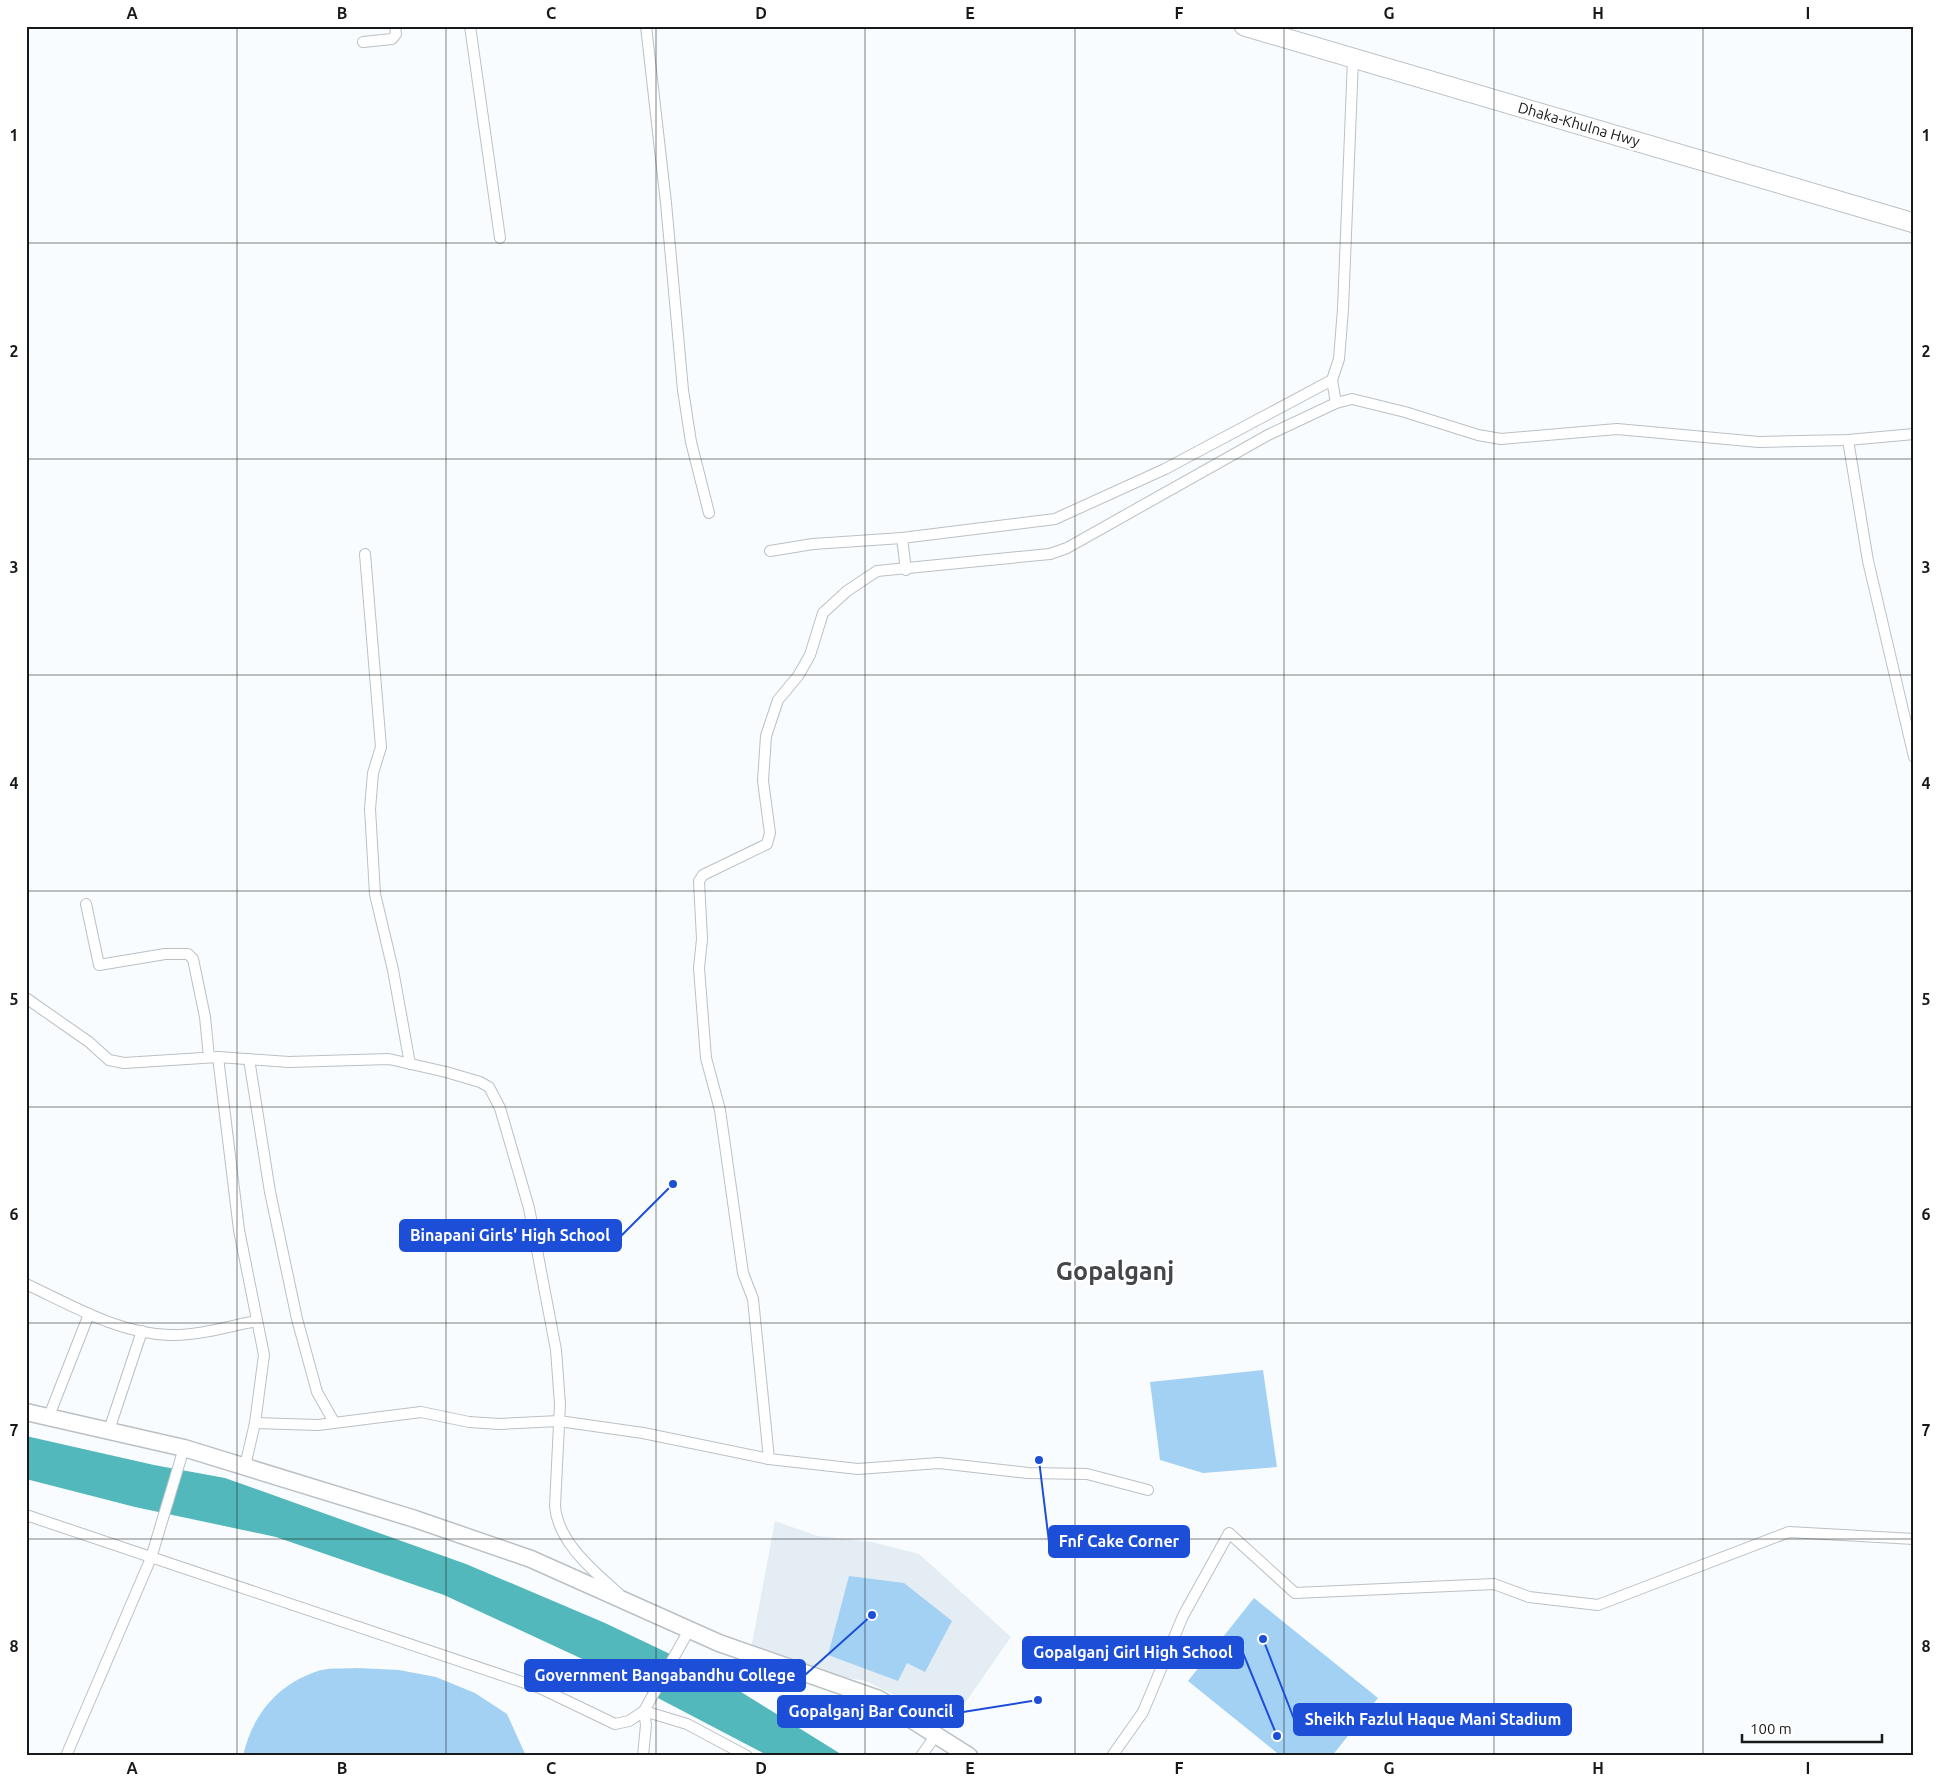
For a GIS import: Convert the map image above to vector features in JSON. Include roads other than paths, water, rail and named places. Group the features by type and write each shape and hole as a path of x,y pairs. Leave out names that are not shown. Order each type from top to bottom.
{"highway":[{"name":"Dhaka-Khulna Hwy","path":"1244,26 1910,221"}],"main road":[{"path":"26,1412 184,1448 466,1536 531,1559 630,1603 685,1637 745,1652 872,1696 905,1714 968,1756"}],"street":[{"path":"363,42 392,39 396,34 395,26"},
{"path":"470,26 500,238"},
{"path":"646,26 667,212 683,390 691,442 709,513"},
{"path":"1336,401 1332,382 1339,359 1344,309 1353,58"},
{"path":"770,551 813,544 902,540 1055,519 1165,469 1332,382"},
{"path":"769,1458 753,1299 744,1273 720,1110 706,1058 700,968 702,939 699,881 703,874 767,844 770,833 763,781 766,736 778,700 798,676 810,655 823,613 847,591 877,571 905,566 1050,554 1058,551 1268,435 1336,401 1352,399 1405,412 1478,435 1501,439 1617,429 1759,442 1848,440 1914,434"},
{"path":"1848,440 1868,561 1914,758"},
{"path":"902,540 905,566"},
{"path":"365,554 381,747 373,773 370,809 375,894 393,970 410,1064"},
{"path":"86,904 99,966 165,954 188,954 194,958 214,1057 239,1230 264,1355 254,1423 245,1466"},
{"path":"26,998 89,1042 109,1060 124,1063 214,1057 289,1062 389,1060 480,1082 489,1086 500,1108 526,1199 545,1286 556,1350 560,1404 555,1506 557,1518 564,1534 578,1554 630,1603"},
{"path":"249,1059 270,1192 297,1319 317,1392 334,1422"},
{"path":"26,1284 89,1314 142,1332 170,1335 257,1321"},
{"path":"49,1416 89,1314"},
{"path":"109,1430 142,1332"},
{"path":"254,1423 290,1425 421,1412 469,1422 500,1424 559,1421 643,1433 769,1458 858,1469 939,1464 1028,1473 1087,1474 1148,1490"},
{"path":"66,1756 151,1558 177,1466 184,1448"},
{"path":"26,1515 540,1688 614,1724 629,1721 646,1707 685,1637"},
{"path":"1112,1756 1143,1712 1183,1616 1229,1533 1295,1593 1494,1584 1529,1598 1598,1605 1789,1532 1914,1538"},
{"path":"642,1756 646,1707"},
{"path":"646,1707 687,1724 747,1756"},
{"path":"921,1756 936,1735"}],"place":[{"name":"Binapani Girls' High School","path":"673,1184"},
{"name":"Fnf Cake Corner","path":"1039,1460"},
{"name":"Government Bangabandhu College","path":"872,1615"},
{"name":"Sheikh Fazlul Haque Mani Stadium","path":"1263,1639"},
{"name":"Gopalganj Bar Council","path":"1038,1700"},
{"name":"Gopalganj Girl High School","path":"1277,1736"}],"district":[{"name":"Gopalganj","path":"1115,1271"}]}
